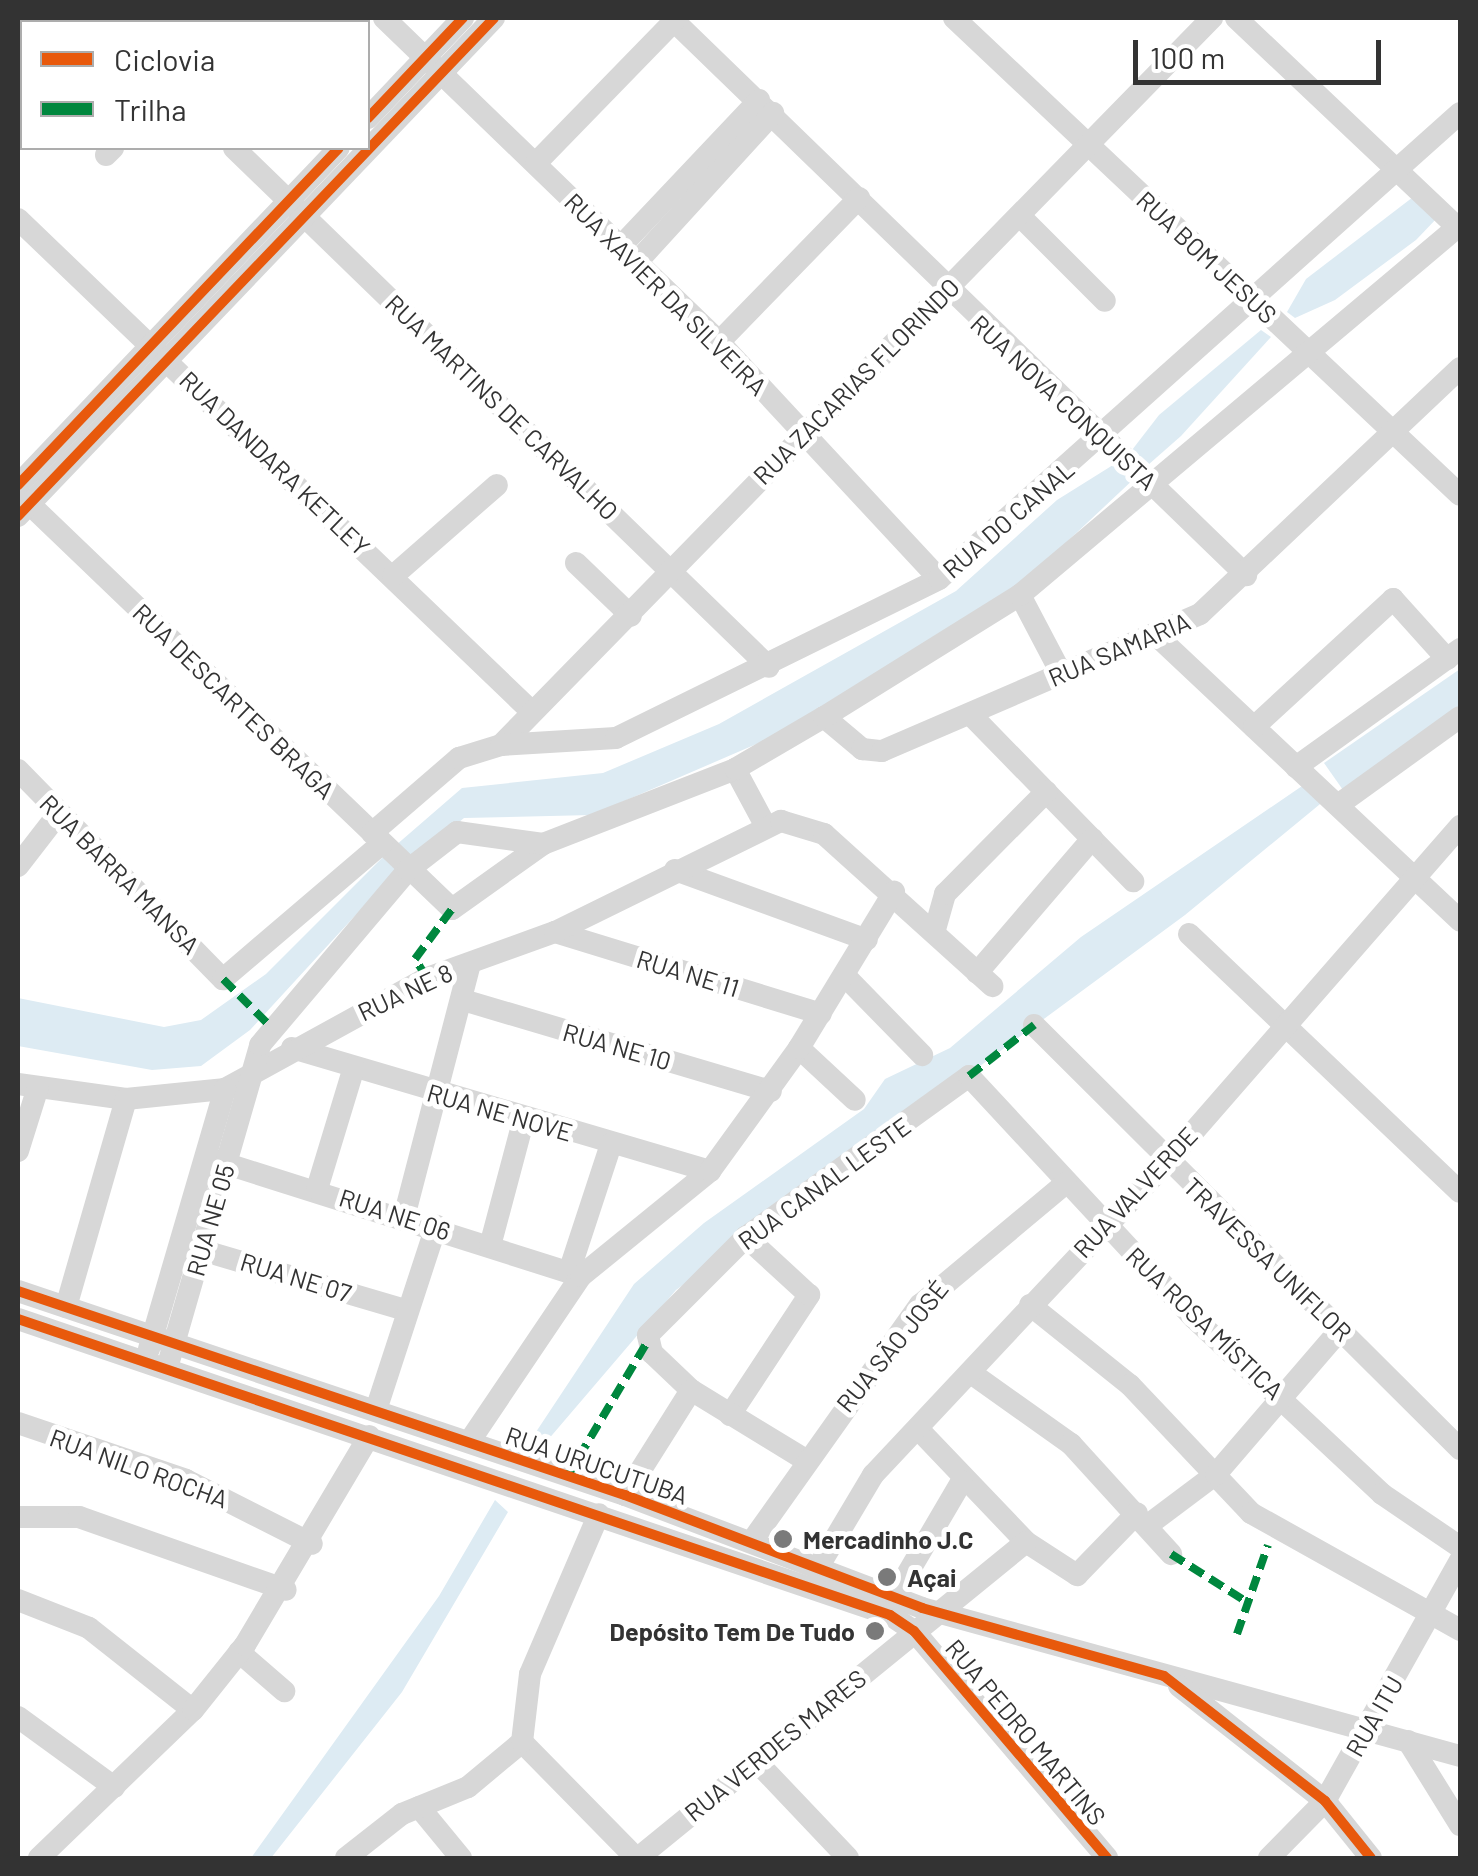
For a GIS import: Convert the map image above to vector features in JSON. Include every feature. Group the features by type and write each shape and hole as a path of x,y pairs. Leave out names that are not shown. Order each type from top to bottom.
{"street":[{"name":"RUA XAVIER DA SILVEIRA","path":"384,18 718,342 939,579"},
{"path":"370,116 463,18"},
{"path":"370,141 444,74 494,18"},
{"name":"RUA BOM JESUS","path":"954,18 1460,495"},
{"name":"RUA ZACARIAS FLORINDO","path":"502,745 530,710 631,616 800,430 1022,218 1212,18"},
{"path":"542,844 735,769 1020,596 1149,482 1460,228 1236,18"},
{"path":"536,164 672,19"},
{"name":"RUA NOVA CONQUISTA","path":"672,19 859,198 946,291 1246,575"},
{"path":"629,254 766,107"},
{"name":"RUA DO CANAL","path":"223,978 377,838 440,766 502,745 616,738 769,667 939,579 1256,303 1460,113"},
{"name":"RUA MARTINS DE CARVALHO","path":"236,150 769,667"},
{"path":"298,207 338,150"},
{"path":"21,500 298,207 361,150"},
{"path":"718,342 859,198"},
{"path":"1022,218 1105,301"},
{"name":"RUA DANDARA KETLEY","path":"18,219 530,710"},
{"name":"RUA SAMARIA","path":"824,718 875,752 972,716 1060,673 1158,637 1246,575 1399,435 1460,368"},
{"path":"393,576 497,484"},
{"name":"RUA DESCARTES BRAGA","path":"21,500 452,909 542,844"},
{"path":"576,563 631,616"},
{"path":"1020,596 1060,673"},
{"path":"1254,727 1393,599 1454,654 1296,766"},
{"path":"1158,637 1460,921"},
{"path":"972,716 1133,881"},
{"path":"1338,805 1460,717"},
{"path":"735,769 773,823 812,826 894,892 985,979 1092,838"},
{"name":"RUA BARRA MANSA","path":"18,770 223,978"},
{"path":"934,934 945,894 1046,792"},
{"path":"18,866 60,813"},
{"name":"RUA NE 8","path":"28,1085 126,1099 225,1089 292,1048 470,963 555,932 773,823"},
{"name":"RUA VALVERDE","path":"820,1564 857,1494 921,1432 1103,1224 1168,1162 1460,826"},
{"name":"RUA NE 05","path":"168,1368 164,1338 217,1160 253,1071 287,1002 408,870 458,832 542,844"},
{"path":"675,870 867,940"},
{"path":"575,1274 710,1170 771,1091 894,892"},
{"name":"RUA NE 11","path":"555,932 821,1014"},
{"path":"1190,934 1284,1028 1460,1192"},
{"path":"404,1217 441,1095 470,963"},
{"path":"844,976 922,1055"},
{"name":"RUA NE 10","path":"463,1000 771,1091"},
{"name":"TRAVESSA UNIFLOR","path":"1034,1026 1460,1450"},
{"name":"RUA NE NOVE","path":"292,1048 441,1095 710,1170"},
{"path":"799,1048 855,1100"},
{"path":"317,1189 354,1067"},
{"name":"RUA ROSA MÍSTICA","path":"969,1076 1103,1224 1382,1494 1460,1548"},
{"name":"RUA CANAL LESTE","path":"691,1390 647,1342 746,1236 969,1076"},
{"path":"18,1152 28,1085"},
{"name":"RUA NE 05","path":"217,1160 225,1089"},
{"path":"66,1308 126,1099"},
{"path":"490,1246 524,1118"},
{"path":"469,1442 575,1274 611,1144"},
{"name":"RUA NE 06","path":"217,1160 436,1226 575,1274"},
{"name":"RUA SÃO JOSÉ","path":"752,1541 804,1459 920,1305 1066,1183"},
{"path":"376,1410 436,1226"},
{"path":"730,1415 809,1295 746,1236"},
{"name":"RUA NE 07","path":"192,1248 408,1311"},
{"name":"RUA URUCUTUBA","path":"18,1291 625,1495 820,1564 942,1614 1460,1754"},
{"path":"1030,1305 1130,1385 1273,1529 1460,1630"},
{"name":"RUA URUCUTUBA","path":"18,1320 855,1600 914,1631"},
{"path":"921,1432 962,1480 1026,1542 1077,1575 1142,1519 1216,1474 1340,1330"},
{"name":"RUA NE 05","path":"144,1360 164,1338"},
{"path":"971,1373 1071,1444 1171,1554"},
{"path":"625,1495 691,1390 804,1459"},
{"name":"RUA NILO ROCHA","path":"18,1423 186,1480 312,1544"},
{"path":"39,1858 193,1710 239,1652 286,1590 370,1436"},
{"path":"895,1595 962,1480"},
{"path":"346,1858 418,1807 468,1788 522,1742 534,1663 599,1514"},
{"path":"18,1517 79,1516 286,1590"},
{"path":"942,1614 1026,1542"},
{"name":"RUA ITU","path":"1269,1858 1325,1801 1460,1560"},
{"path":"18,1600 105,1638 193,1710"},
{"name":"RUA VERDES MARES","path":"637,1858 914,1631 942,1614"},
{"name":"RUA PEDRO MARTINS","path":"914,1631 1107,1858"},
{"path":"239,1652 284,1691"},
{"path":"1164,1676 1325,1801 1371,1858"},
{"path":"18,1717 114,1787"},
{"path":"1408,1741 1460,1826"},
{"path":"522,1742 637,1858"},
{"path":"756,1760 848,1858"},
{"path":"418,1807 461,1858"}],"shaded area":[{"path":"1417,194 1439,216 1416,240 1335,300 1295,318 1287,312 1306,279"},
{"path":"1261,330 1271,337 1181,436 1148,465 1132,450 1159,415"},
{"path":"1121,460 1137,476 1021,585 789,730 592,815 464,818 410,862 395,846 462,788 603,773 719,724 956,591 1057,500"},
{"path":"1460,669 1460,706 1343,790 1324,763"},
{"path":"1305,784 1325,800 1185,915 676,1290 547,1441 534,1435 634,1284 704,1223 864,1109 885,1079 950,1048 1081,937"},
{"path":"385,855 398,869 250,1030 201,1066 152,1070 18,1046 18,998 164,1027 201,1020 266,974"},
{"path":"495,1500 508,1512 402,1692 271,1858 251,1858 439,1596"}],"marked path":[{"path":"427,978 415,959 452,909"},
{"path":"223,979 270,1026"},
{"path":"969,1076 1034,1025"},
{"path":"567,1477 647,1342"},
{"path":"1237,1634 1268,1545"},
{"path":"1171,1554 1247,1602"}],"cycle path":[{"path":"370,116 463,18"},
{"path":"370,148 494,18"},
{"path":"18,485 337,150"},
{"path":"18,516 368,150"},
{"path":"18,1291 625,1495 922,1608 1164,1676 1325,1801 1371,1858"},
{"path":"18,1319 890,1615 914,1631 1107,1858"}],"place":[{"name":"Mercadinho J.C","path":"783,1539"},
{"name":"Açai","path":"887,1577"},
{"name":"Depósito Tem De Tudo","path":"875,1631"}]}
